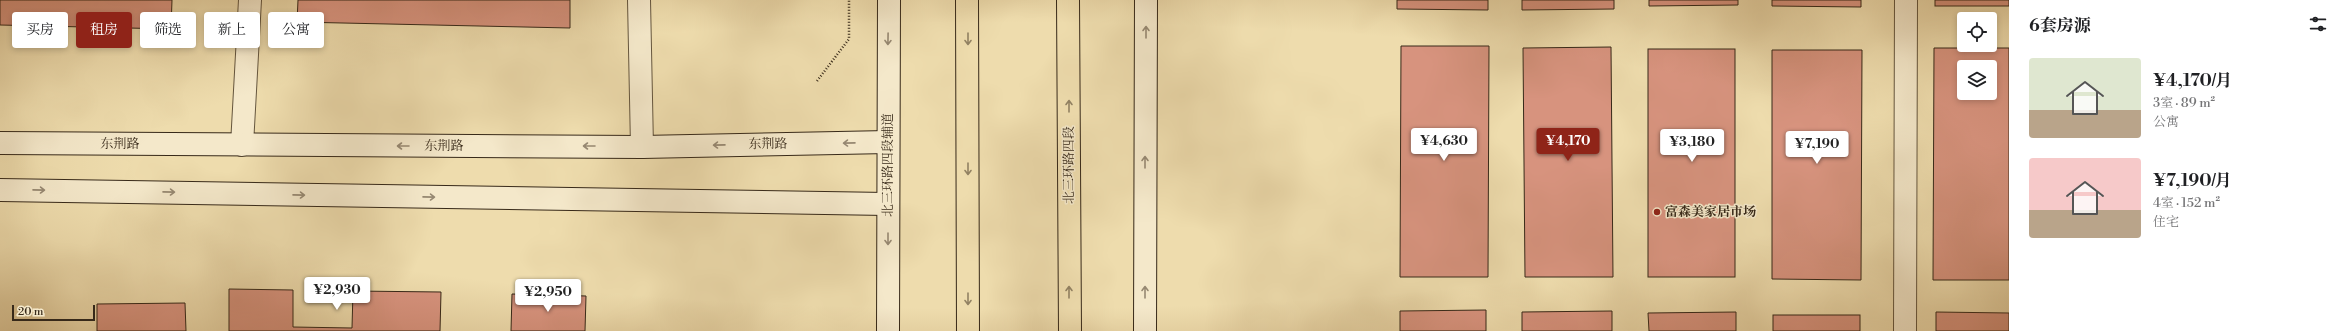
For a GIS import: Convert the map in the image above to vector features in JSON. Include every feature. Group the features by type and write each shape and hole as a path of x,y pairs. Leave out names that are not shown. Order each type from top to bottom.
{"highway":[{"path":"968,0 968,331"},
{"name":"北三环路四段","path":"1068,0 1070,331"},
{"path":"1069,81 1083,0"}],"street":[{"path":"242,145 250,0"},
{"path":"639,0 642,147"},
{"name":"北三环路四段辅道","path":"888,331 887,204 889,0"},
{"path":"1145,331 1146,0"},
{"path":"1905,331 1906,0"},
{"name":"东荆路","path":"0,143 642,147 888,142"},
{"path":"0,190 887,204"}],"path":[{"path":"817,81 849,39 849,0"}],"building":[{"path":"0,0 172,0 172,12 140,12 140,28 132,28 132,12 76,12 76,27 68,27 68,12 12,12 12,25 0,25"},
{"path":"298,0 570,0 570,28 324,23 324,12 297,12"},
{"path":"1397,0 1488,0 1488,10 1397,9"},
{"path":"1522,0 1614,0 1614,9 1522,10"},
{"path":"1649,0 1738,0 1738,5 1649,6"},
{"path":"1772,0 1861,0 1861,7 1772,6"},
{"path":"1935,0 2009,0 2009,6 1935,6"},
{"path":"1401,46 1489,46 1488,277 1400,277"},
{"path":"1611,47 1613,277 1525,277 1523,48"},
{"path":"1934,48 1957,48 1957,52 1997,52 1997,48 2009,48 2009,280 1933,280"},
{"path":"1648,49 1735,49 1735,277 1648,277"},
{"path":"1772,50 1862,50 1861,280 1772,279"},
{"path":"229,289 293,290 293,327 352,328 353,291 441,292 440,331 229,331"},
{"path":"512,294 586,296 585,331 511,331"},
{"path":"185,303 186,331 97,331 97,304"},
{"path":"1486,310 1486,331 1400,331 1400,311"},
{"path":"1612,311 1612,331 1522,331 1522,312"},
{"path":"1736,312 1736,331 1649,331 1648,313"},
{"path":"1936,312 2009,313 2009,331 1936,331"},
{"path":"1773,315 1860,315 1860,331 1773,331"}],"place":[{"name":"富森美家居市场","path":"1657,212"}]}
